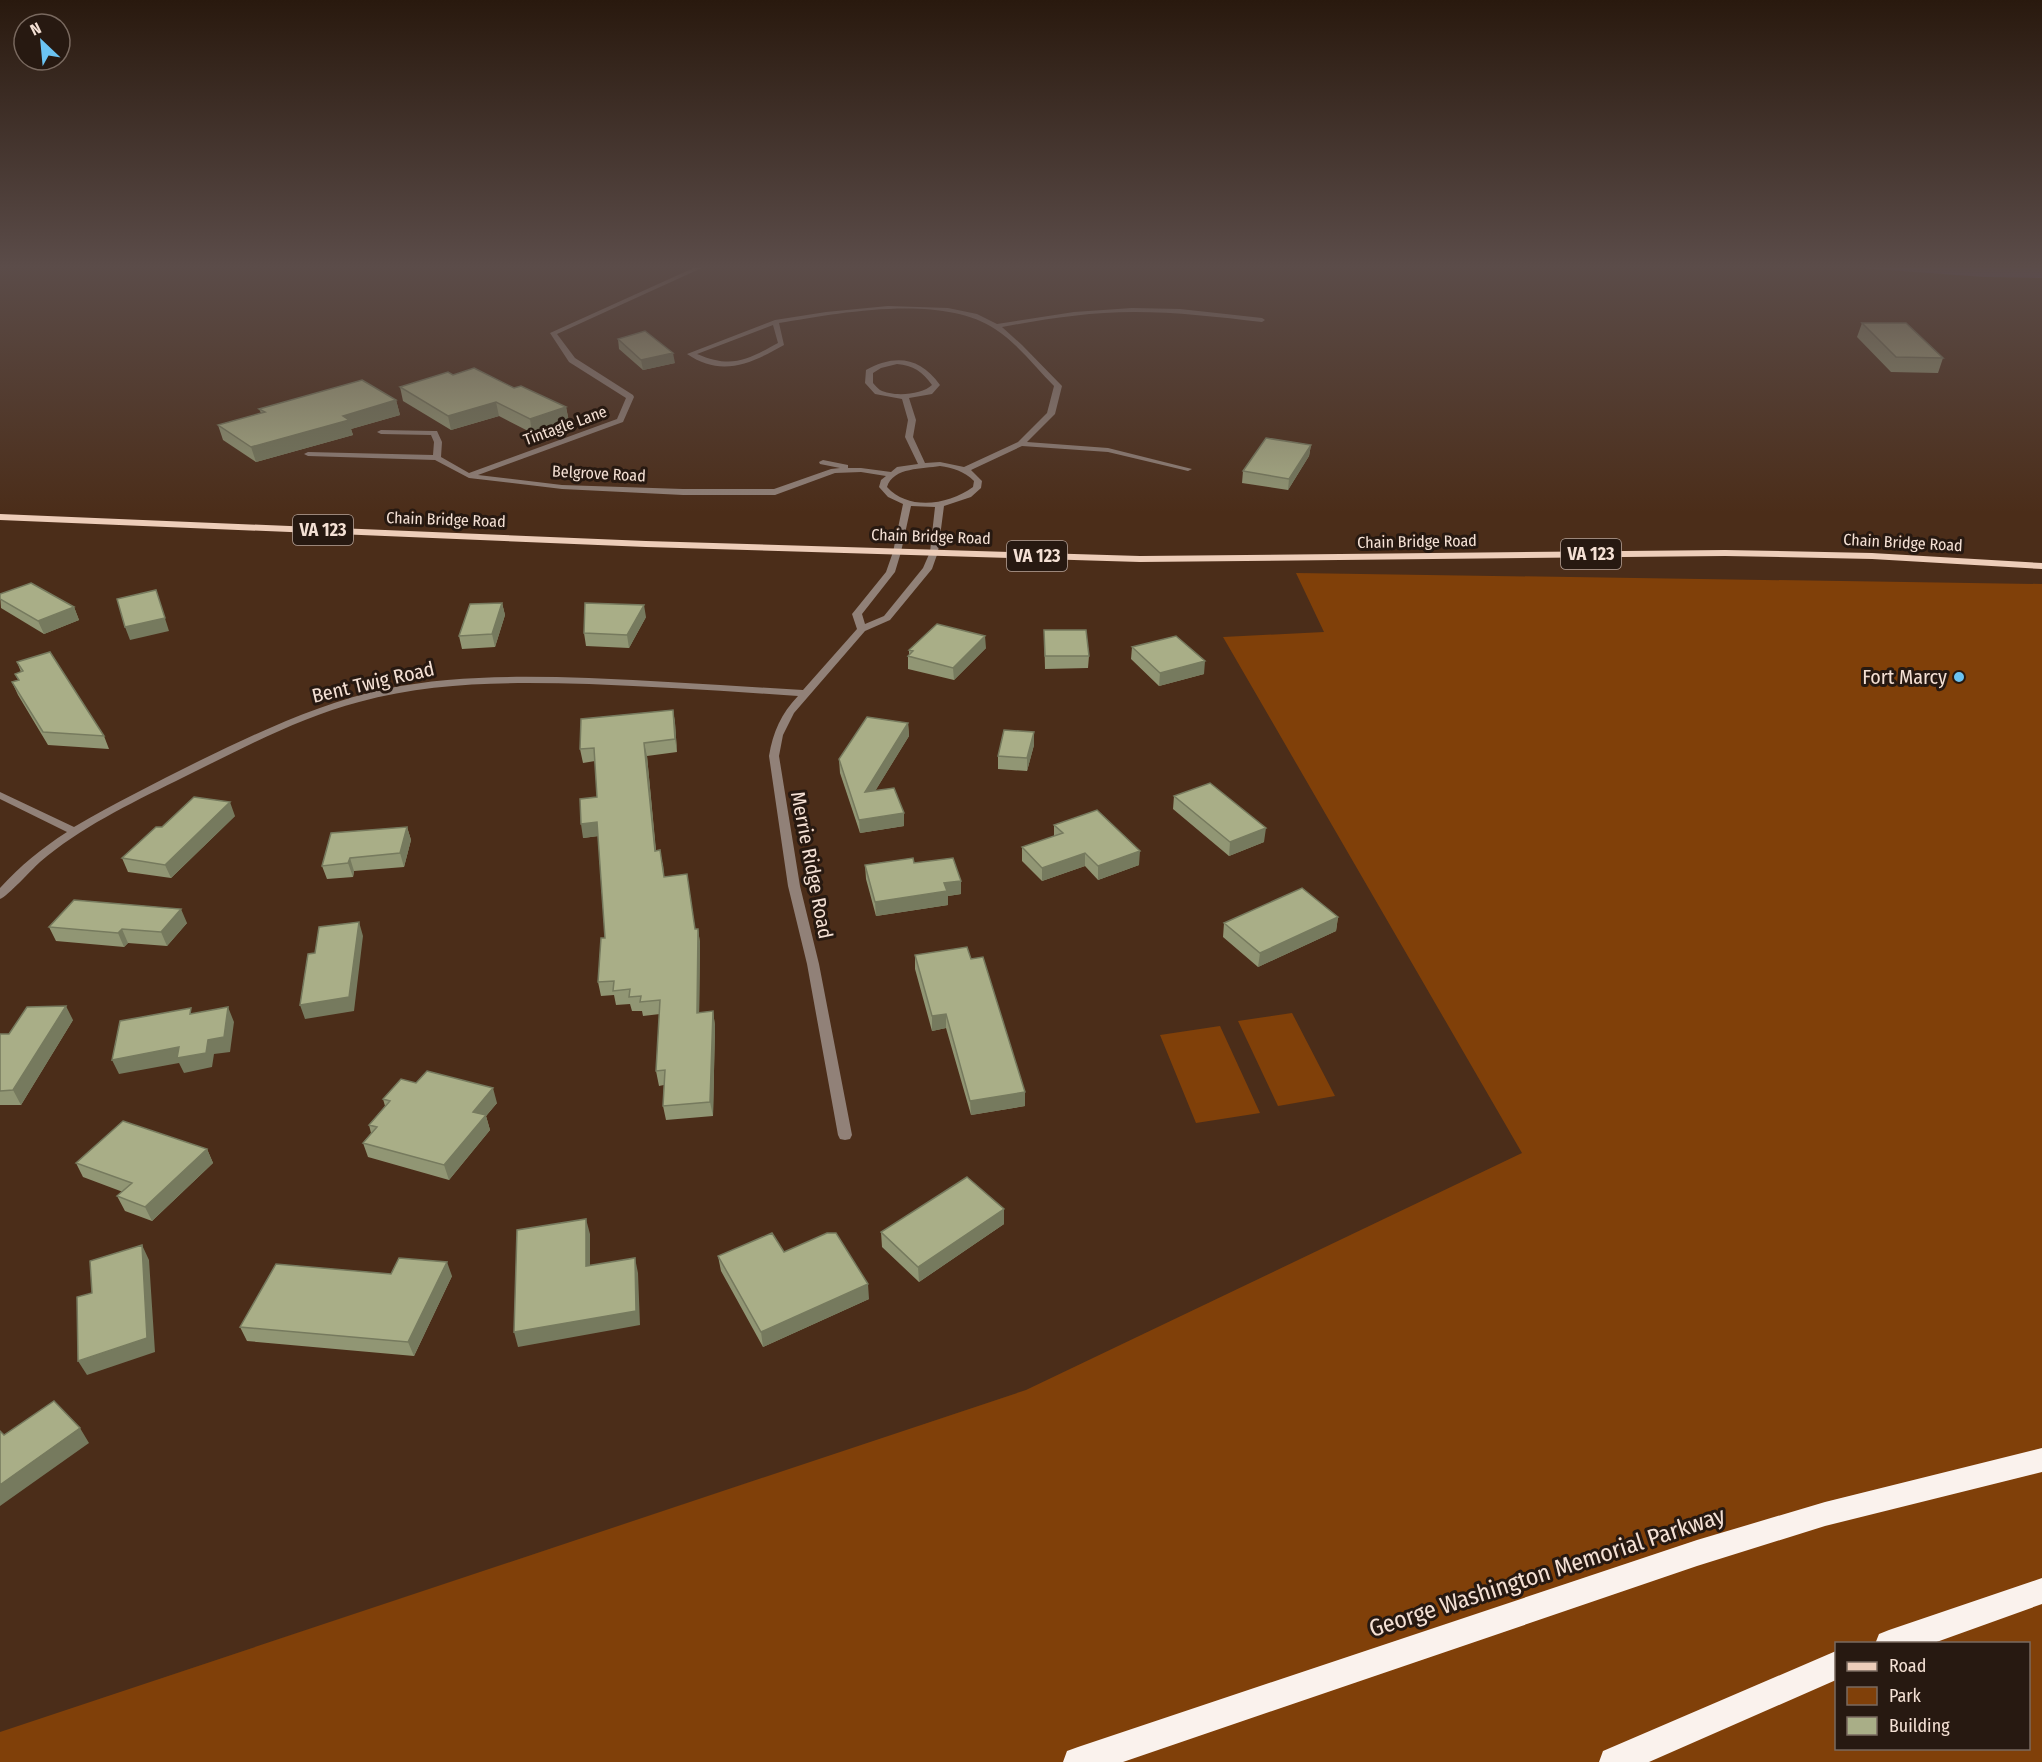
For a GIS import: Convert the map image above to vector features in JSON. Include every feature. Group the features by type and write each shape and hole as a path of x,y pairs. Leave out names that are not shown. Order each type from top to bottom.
{"highway":[{"name":"George Washington Memorial Parkway","path":"1078,1762 1696,1552 1825,1514 2042,1460"},
{"path":"1895,1642 2042,1591"},
{"path":"1614,1762 1835,1665"}],"main road":[{"name":"Chain Bridge Road","path":"0,517 897,552 1219,560 1773,553 2042,566"}],"street":[{"name":"Tintagle Lane","path":"469,476 620,420 630,397 572,360 564,348"},
{"path":"706,348 691,354 709,363 741,366 774,348"},
{"path":"964,470 1021,444 1050,414 1058,386 1019,348"},
{"path":"902,362 917,364 930,374 936,385 929,392 905,397 878,392 868,383 869,372 878,365 902,362"},
{"path":"905,397 912,420 909,437 921,465"},
{"path":"381,432 434,433 438,442 437,458"},
{"path":"1021,444 1108,450 1188,469"},
{"name":"Belgrove Road","path":"308,454 437,458 469,476 562,487 683,492 775,492 834,471 861,470 891,474"},
{"path":"823,462 861,470"},
{"path":"940,464 964,470 978,481 976,488 959,500 940,504 908,502 887,493 883,487 885,480 891,474 921,465 940,464"},
{"path":"862,629 857,614 890,572 908,502"},
{"path":"934,552 940,504"},
{"name":"Merrie Ridge Road","path":"845,1136 776,784 774,756 778,735 789,712 862,629 887,618 927,569 934,552"},
{"name":"Bent Twig Road","path":"0,895 39,857 74,831 105,813 269,731 320,711 398,690 483,679 805,693"},
{"path":"0,795 74,831"}],"green space":[{"path":"1296,573 2042,584 2042,1762 0,1762 0,1732 1026,1390 1522,1153 1223,637 1324,632"},
{"path":"1292,1013 1335,1096 1278,1106 1238,1021"},
{"path":"1220,1026 1260,1113 1196,1123 1160,1035"}],"building":[{"path":"628,348 667,348 673,353 641,360"},
{"path":"1887,348 1933,348 1943,358 1896,357"},
{"path":"474,368 514,388 521,386 566,407 530,419 496,402 448,416 400,387 448,372 453,375"},
{"path":"362,380 396,400 343,416 349,420 251,447 218,425 265,412 259,409"},
{"path":"1266,438 1311,445 1289,479 1243,471"},
{"path":"31,583 74,607 38,621 0,599 0,594"},
{"path":"156,590 165,618 125,627 117,599"},
{"path":"502,603 492,634 459,636 470,604"},
{"path":"585,603 644,605 627,635 584,633"},
{"path":"937,624 985,636 953,668 908,656 913,651 909,650"},
{"path":"1044,630 1086,630 1089,656 1045,656"},
{"path":"1176,636 1205,661 1160,673 1132,647"},
{"path":"50,652 104,736 43,732 12,682 19,680 15,674 23,671 17,662"},
{"path":"673,710 675,739 644,743 655,851 660,850 664,877 687,874 695,929 698,929 697,1013 713,1011 710,1102 663,1106 665,1070 656,1071 660,1000 640,1002 641,996 629,997 630,989 613,991 614,981 598,982 601,938 605,938 597,822 581,824 580,799 597,797 594,748 580,749 581,719"},
{"path":"867,717 908,723 865,792 894,788 904,813 859,820 839,759"},
{"path":"1004,730 1034,732 1027,758 998,756"},
{"path":"1210,783 1266,828 1230,842 1174,796"},
{"path":"194,797 230,802 165,865 122,858 156,827 162,827"},
{"path":"1097,810 1140,851 1098,866 1085,853 1042,868 1022,847 1063,833 1054,825"},
{"path":"407,827 400,853 350,858 348,863 322,866 331,833"},
{"path":"913,858 914,863 953,858 961,881 944,883 947,891 875,902 865,865"},
{"path":"1302,888 1338,917 1260,953 1224,923"},
{"path":"74,900 181,909 161,932 122,929 118,933 49,927"},
{"path":"359,922 349,997 300,1005 308,954 315,953 319,927"},
{"path":"967,947 971,959 983,957 1025,1092 970,1101 946,1014 932,1016 915,955"},
{"path":"66,1006 13,1090 0,1091 0,1034 9,1034 27,1007"},
{"path":"228,1007 224,1037 208,1040 206,1053 177,1058 179,1047 112,1060 120,1021 191,1008 190,1014"},
{"path":"427,1071 493,1088 473,1112 486,1115 444,1165 363,1143 377,1127 369,1125 390,1101 383,1099 401,1079 416,1083"},
{"path":"123,1121 207,1149 145,1207 117,1196 132,1183 76,1163"},
{"path":"967,1177 1004,1209 918,1267 881,1232"},
{"path":"586,1219 586,1266 635,1258 636,1311 514,1332 517,1230"},
{"path":"772,1233 784,1252 827,1233 836,1233 868,1284 761,1332 718,1256"},
{"path":"142,1245 147,1338 78,1361 77,1297 92,1293 90,1261"},
{"path":"399,1258 447,1262 408,1342 240,1327 276,1264 391,1274"},
{"path":"54,1401 80,1428 0,1485 0,1431 4,1435"}],"place":[{"name":"Fort Marcy","path":"1959,677"}]}
